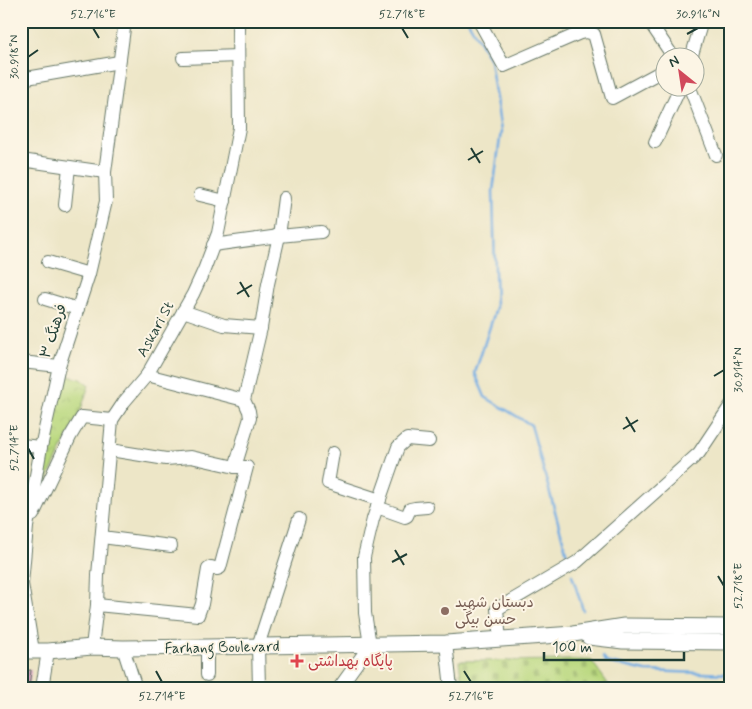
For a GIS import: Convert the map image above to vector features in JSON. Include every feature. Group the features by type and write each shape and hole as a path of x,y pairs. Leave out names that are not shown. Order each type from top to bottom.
{"main road":[{"name":"Farhang Boulevard","path":"34,651 92,647 446,643 573,634 624,626 731,627"},
{"name":"Farhang Boulevard","path":"573,634 623,641 731,642"}],"street":[{"name":"فرهنگ ۳","path":"42,688 22,584 24,527 59,366 88,274 106,200 105,172 125,21"},
{"name":"Askari St","path":"112,420 124,402 147,375 193,294 218,233 239,128 238,21"},
{"path":"479,21 504,66 586,32 594,34 612,98 654,75"},
{"path":"649,21 667,48"},
{"path":"694,48 702,21"},
{"path":"183,58 238,56"},
{"path":"21,79 119,62"},
{"path":"655,142 675,98"},
{"path":"694,98 716,155"},
{"path":"21,187 23,160 105,172"},
{"path":"64,205 69,167"},
{"path":"200,195 225,201"},
{"path":"235,466 250,418 244,400 261,328 268,284 279,236 284,198"},
{"path":"213,245 320,232"},
{"path":"48,262 88,274"},
{"path":"45,299 78,309"},
{"path":"183,311 224,325 261,328"},
{"path":"21,362 59,366"},
{"path":"147,375 244,400"},
{"path":"500,640 497,608 577,562 699,453 731,406"},
{"path":"24,527 82,417 112,420 92,647"},
{"path":"339,688 370,645 365,613 364,557 373,519 398,447 407,438 429,441"},
{"path":"21,445 41,446"},
{"path":"97,605 198,615 202,604 208,569 211,567 220,568 247,467 191,457 166,459 110,450"},
{"path":"333,453 328,483 379,503 405,517 410,509 427,507"},
{"path":"259,688 258,646 299,519"},
{"path":"102,537 172,546"},
{"path":"446,643 451,688"},
{"path":"207,647 207,675"},
{"path":"123,648 136,688"}],"green space":[{"path":"63,375 81,379 89,385 80,412 36,502 47,432"},
{"path":"591,660 611,688 463,688 459,661"}],"building":[{"path":"31,670 29,688 21,688 21,671"}],"waterway":[{"path":"468,21 490,60 501,131 493,191 496,308 475,373 485,397 531,425 568,558"},
{"path":"572,575 583,610"},
{"path":"603,657 606,662 646,671 731,674"}],"place":[{"name":"دبستان شهید حسن بیگی","path":"445,611"},
{"name":"پایگاه بهداشتی","path":"297,661"}]}
